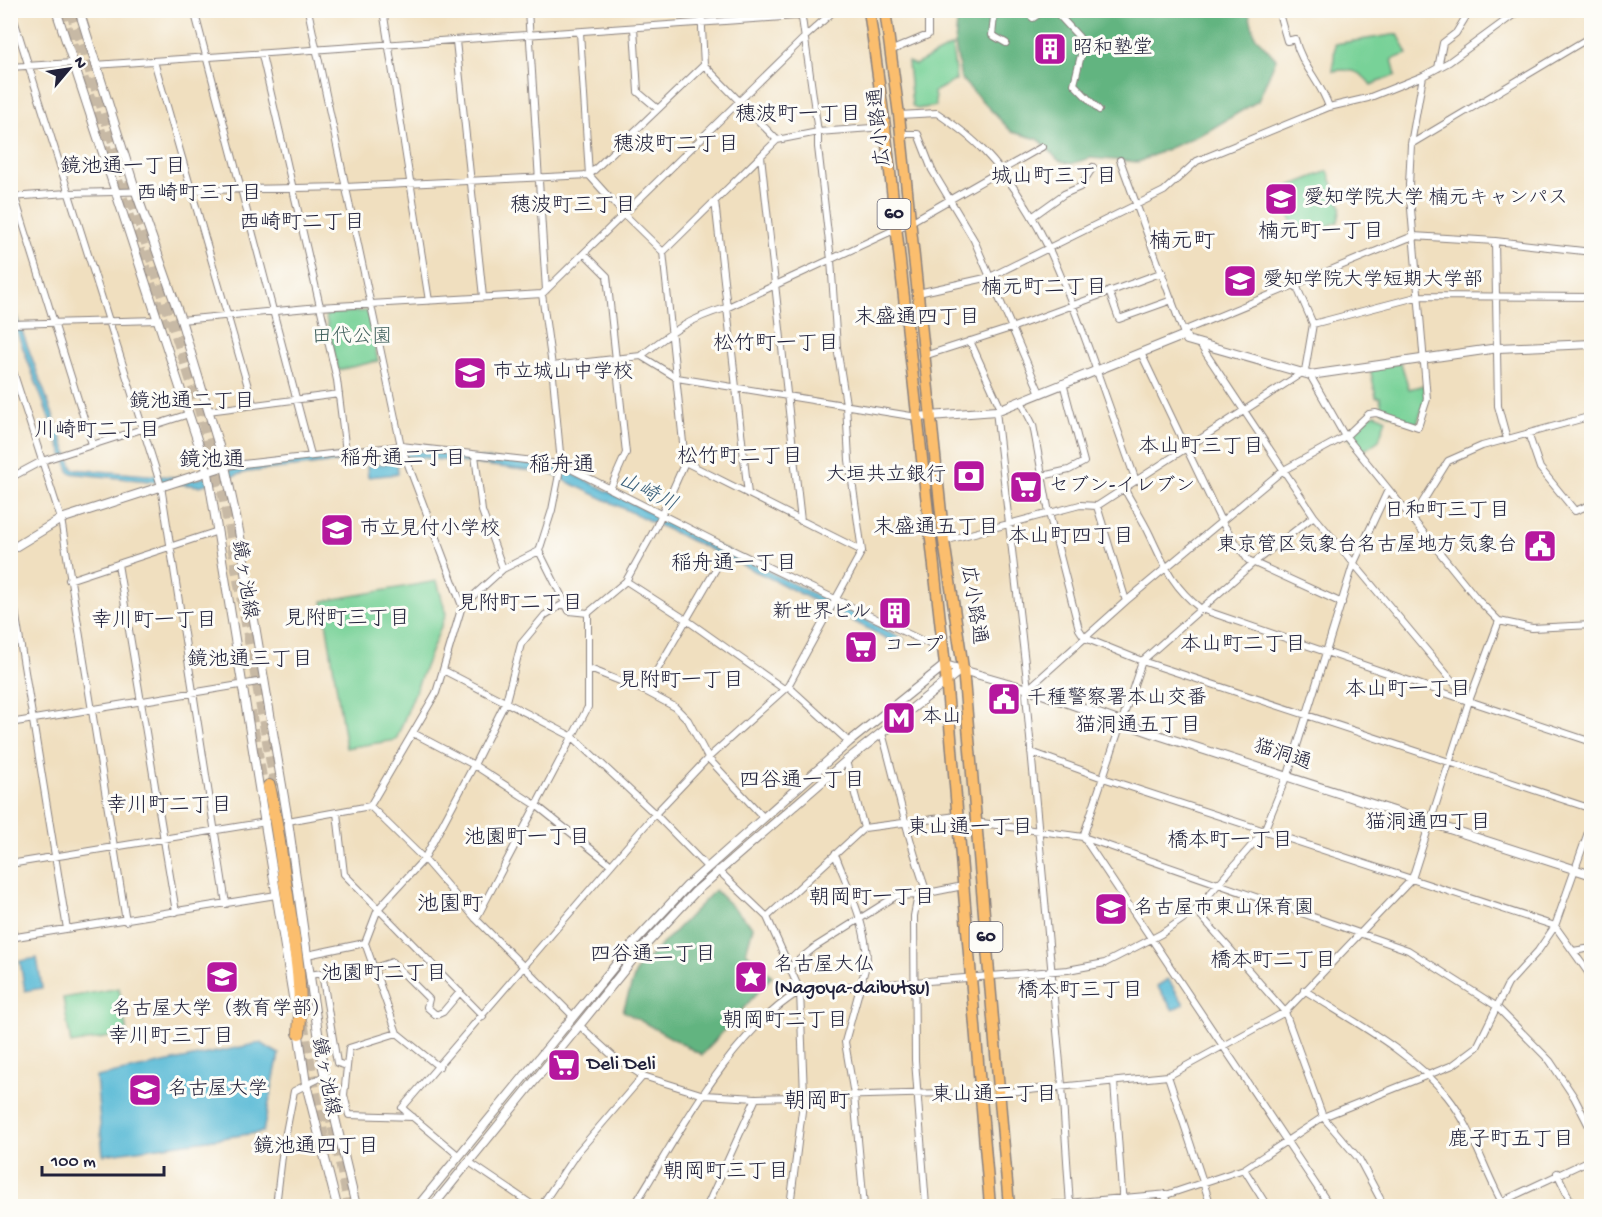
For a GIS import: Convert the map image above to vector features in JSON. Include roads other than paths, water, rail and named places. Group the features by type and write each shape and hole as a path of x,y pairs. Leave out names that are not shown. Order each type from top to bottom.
{"highway":[{"path":"269,786 280,835 281,894 301,1005 298,1033"}],"main road":[{"name":"広小路通","path":"869,10 885,127 945,665 990,1206"},
{"name":"広小路通","path":"885,10 899,115 944,541 963,668 974,822 1009,1206"}],"street":[{"path":"11,10 107,321 161,486 226,904"},
{"name":"鏡ヶ池線","path":"56,10 208,473 266,822 281,894"},
{"name":"鏡ヶ池線","path":"79,10 136,192 181,320 225,466 288,821 324,1076 356,1206"},
{"path":"194,10 311,455"},
{"path":"308,10 401,446 462,606"},
{"path":"383,10 429,300"},
{"path":"528,10 544,292 561,464 539,551 569,611 588,613 626,581 661,516 685,462 663,252 624,214 590,175 580,32"},
{"path":"700,10 704,65 777,140"},
{"path":"181,320 544,292 835,10"},
{"path":"890,51 928,35 928,19 938,10"},
{"path":"1000,10 994,17 992,35 1006,43"},
{"path":"1024,10 1034,18 1045,10"},
{"path":"1054,10 1079,37 1083,47 1074,84 1099,110"},
{"path":"1278,10 1287,41 1295,39 1298,53 1324,90 1329,107"},
{"path":"1438,68 1443,43 1456,33 1470,10"},
{"path":"918,293 990,277 1164,191 1197,161 1329,107 1368,98 1423,76 1438,68 1520,10"},
{"path":"95,65 797,16 805,23 831,260 837,347 846,404 849,460 862,551 786,688 708,758 655,814 402,1108 459,1156"},
{"path":"634,28 638,92 658,110"},
{"path":"1412,144 1592,36"},
{"path":"456,41 483,297"},
{"path":"262,55 339,394 346,452"},
{"path":"154,61 253,404"},
{"path":"10,67 73,63"},
{"path":"13,197 68,193 293,189 590,175 704,65"},
{"path":"1028,689 1126,601 1282,471 1346,436 1370,414 1376,413 1418,427 1427,399 1409,186 1412,144 1423,76"},
{"path":"899,115 937,112 969,136 1001,170 1032,217 1050,248 1073,304 1136,481"},
{"path":"663,252 777,140 818,132 885,127"},
{"path":"901,134 918,135 932,170 974,240 1040,393"},
{"path":"552,366 641,356 671,332 698,316 726,308 909,223 1042,147"},
{"path":"761,156 801,521"},
{"path":"1120,160 1187,340 1307,373 1498,348 1592,344"},
{"path":"1032,217 1064,194 1080,187 1093,168"},
{"path":"10,182 92,444"},
{"path":"715,201 748,494"},
{"path":"641,356 677,378 916,417 998,410 1141,353 1413,236 1495,241 1592,252"},
{"path":"1495,241 1498,406 1507,439"},
{"path":"584,253 607,276 626,453 610,489"},
{"path":"924,356 1011,328 1163,272"},
{"path":"1296,285 1312,324 1307,373 1346,436 1478,600 1499,621 1532,628 1592,625"},
{"path":"1110,291 1119,319 1172,300"},
{"path":"1312,324 1420,296 1592,297"},
{"path":"10,324 158,320"},
{"path":"970,341 998,410 1028,689 1026,695 1030,752 1062,1084 1069,1205"},
{"path":"1199,343 1314,516 1468,701"},
{"path":"1141,353 1221,521 1252,564 1342,603"},
{"path":"10,362 61,519 90,710 126,921"},
{"path":"944,541 1080,505 1097,506 1307,373"},
{"path":"1042,476 1069,470 1084,462 1063,383"},
{"path":"10,394 20,391"},
{"path":"208,411 339,394"},
{"path":"1021,401 1033,425 1049,513 1079,629 1085,638 1142,661 1592,809"},
{"path":"10,478 42,461 189,414"},
{"path":"1412,519 1448,461 1482,446 1592,416"},
{"path":"1528,433 1540,468 1575,511 1592,504"},
{"path":"10,550 61,519 225,466 401,446 561,464 728,549 942,650"},
{"path":"475,455 482,511 503,569"},
{"path":"685,462 862,551"},
{"path":"1125,490 1150,534 1164,569 1185,596 1201,609 1592,742"},
{"path":"634,1206 722,1066 755,1028 800,991 859,988 1105,963 1150,940 1196,910 1264,831 1287,775 1353,565 1388,490"},
{"path":"1097,506 1126,601"},
{"path":"1083,837 1142,661 1252,564 1314,516"},
{"path":"69,580 218,531"},
{"path":"645,691 728,549"},
{"path":"288,821 370,806 415,734 436,693 462,606 503,569 539,551"},
{"path":"118,564 176,912"},
{"path":"10,580 67,929"},
{"path":"626,581 786,688 849,742"},
{"path":"439,1067 397,1033 365,943 378,909 424,859 474,765 506,700 521,644 545,615 565,603"},
{"path":"476,919 588,707 590,669 588,613"},
{"path":"998,1093 1062,1084 1114,1082 1168,1076 1285,1012 1412,879 1468,701 1499,621"},
{"path":"1584,626 1592,634"},
{"path":"418,1206 631,946 707,867 849,742 945,665"},
{"name":"猫洞通","path":"945,665 963,668 1028,689 1121,722 1592,875"},
{"path":"433,1206 638,953 718,870 846,761 963,668"},
{"path":"590,669 645,691 675,707 688,720 708,758 764,818"},
{"path":"443,670 506,700 573,737 655,814 707,867"},
{"path":"10,723 264,681"},
{"path":"882,733 907,822 913,853 927,893"},
{"path":"415,734 474,765 536,805 610,864"},
{"path":"1030,752 1555,926 1592,978"},
{"path":"846,761 864,828"},
{"path":"370,806 424,859 476,919 573,1016"},
{"path":"337,813 344,874 483,1016"},
{"path":"767,917 864,828 957,816"},
{"path":"1033,1206 1123,1203 1165,1194 1244,1169 1323,1117 1453,1065 1477,1047 1508,984 1538,951 1555,926 1592,821"},
{"path":"10,864 266,822"},
{"path":"974,822 1083,837 1219,882 1408,950 1496,1006 1550,1061 1574,1097 1592,1131"},
{"path":"1083,837 1330,1206"},
{"path":"835,854 859,919 867,962 845,1042 854,1095 864,1206"},
{"path":"718,870 767,917 800,991 804,1095 790,1206"},
{"path":"790,967 896,896 918,895 963,886"},
{"path":"10,919 12,938 281,894"},
{"path":"918,895 914,916 913,982 926,1206"},
{"path":"1196,910 1285,1012 1323,1117 1359,1159 1384,1206"},
{"path":"307,955 365,943"},
{"path":"1573,951 1592,948"},
{"path":"374,968 392,962 429,999 427,1007 436,1015 443,1012 460,992"},
{"path":"309,975 322,973 337,1063 347,1066"},
{"path":"1304,990 1379,1039 1427,1074 1448,1097 1473,1140 1502,1204"},
{"path":"579,1025 615,1058 643,1076 704,1095 756,1098 981,1092"},
{"name":"鏡ヶ池線","path":"298,1033 306,1084 337,1206"},
{"path":"397,1033 350,1048 344,1095 350,1116 413,1117"},
{"path":"276,1206 283,1148 294,1091 324,1076"},
{"path":"541,1206 576,1154 643,1076"},
{"path":"1168,1076 1211,1206"},
{"path":"1114,1082 1123,1203"},
{"path":"707,1206 756,1098"},
{"path":"1492,1206 1502,1204 1557,1173 1592,1159"},
{"path":"470,1162 534,1206"},
{"path":"1244,1169 1267,1206"},
{"path":"1557,1173 1573,1206"},
{"path":"1165,1194 1167,1206"}],"water":[{"name":"山崎川","path":"10,299 73,469 198,479 246,466 398,449 541,465 567,471 904,639 901,646 776,581 549,473 401,455 247,472 199,486 70,473 11,316"},
{"path":"397,462 398,474 368,477 367,466"},
{"path":"37,958 42,988 25,991 20,961"},
{"path":"1168,979 1184,1004 1173,1010 1157,986"},
{"path":"260,1043 279,1054 263,1132 103,1155 96,1077"}],"tunnel":[{"path":"60,10 164,326"},
{"path":"71,10 195,391 224,496 282,819 312,1013"},
{"path":"250,711 287,934"},
{"path":"302,1022 324,1143"},
{"path":"330,1110 350,1206"}],"place":[{"name":"昭和塾堂","path":"1050,49"},
{"name":"愛知学院大学 楠元キャンパス","path":"1281,199"},
{"name":"愛知学院大学短期大学部","path":"1240,281"},
{"name":"市立城山中学校","path":"470,373"},
{"name":"大垣共立銀行","path":"969,476"},
{"name":"セブン-イレブン","path":"1026,487"},
{"name":"市立見付小学校","path":"337,530"},
{"name":"東京管区気象台名古屋地方気象台","path":"1540,546"},
{"name":"新世界ビル","path":"895,613"},
{"name":"コープ","path":"861,647"},
{"name":"千種警察署本山交番","path":"1004,699"},
{"name":"本山","path":"899,718"},
{"name":"名古屋市東山保育園","path":"1111,909"},
{"name":"名古屋大学（教育学部）","path":"222,977"},
{"name":"名古屋大仏 (Nagoya-daibutsu)","path":"751,977"},
{"name":"Deli Deli","path":"564,1065"},
{"name":"名古屋大学","path":"145,1090"}],"district":[{"name":"穂波町一丁目","path":"798,116"},
{"name":"穂波町二丁目","path":"676,146"},
{"name":"鏡池通一丁目","path":"123,168"},
{"name":"城山町三丁目","path":"1054,178"},
{"name":"西崎町三丁目","path":"199,195"},
{"name":"穂波町三丁目","path":"573,207"},
{"name":"西崎町二丁目","path":"302,224"},
{"name":"楠元町一丁目","path":"1321,233"},
{"name":"楠元町","path":"1182,243"},
{"name":"楠元町二丁目","path":"1044,289"},
{"name":"末盛通四丁目","path":"917,319"},
{"name":"松竹町一丁目","path":"776,345"},
{"name":"鏡池通二丁目","path":"192,403"},
{"name":"川崎町二丁目","path":"97,432"},
{"name":"本山町三丁目","path":"1201,448"},
{"name":"松竹町二丁目","path":"740,458"},
{"name":"稲舟通二丁目","path":"403,460"},
{"name":"鏡池通","path":"212,462"},
{"name":"稲舟通","path":"562,467"},
{"name":"日和町三丁目","path":"1447,512"},
{"name":"末盛通五丁目","path":"936,529"},
{"name":"本山町四丁目","path":"1071,538"},
{"name":"稲舟通一丁目","path":"734,565"},
{"name":"見附町二丁目","path":"520,605"},
{"name":"見附町三丁目","path":"347,620"},
{"name":"幸川町一丁目","path":"154,622"},
{"name":"本山町二丁目","path":"1243,646"},
{"name":"鏡池通三丁目","path":"250,661"},
{"name":"見附町一丁目","path":"681,682"},
{"name":"本山町一丁目","path":"1408,691"},
{"name":"猫洞通五丁目","path":"1138,727"},
{"name":"四谷通一丁目","path":"802,782"},
{"name":"幸川町二丁目","path":"169,807"},
{"name":"猫洞通四丁目","path":"1428,824"},
{"name":"東山通一丁目","path":"970,829"},
{"name":"池園町一丁目","path":"527,839"},
{"name":"橋本町一丁目","path":"1230,842"},
{"name":"朝岡町一丁目","path":"872,899"},
{"name":"池園町","path":"450,906"},
{"name":"四谷通二丁目","path":"653,956"},
{"name":"橋本町二丁目","path":"1273,962"},
{"name":"池園町二丁目","path":"384,975"},
{"name":"橋本町三丁目","path":"1080,992"},
{"name":"朝岡町二丁目","path":"785,1022"},
{"name":"幸川町三丁目","path":"171,1038"},
{"name":"東山通二丁目","path":"994,1096"},
{"name":"朝岡町","path":"817,1103"},
{"name":"鹿子町五丁目","path":"1511,1141"},
{"name":"鏡池通四丁目","path":"316,1148"},
{"name":"朝岡町三丁目","path":"726,1173"}],"park label":[{"name":"田代公園","path":"352,338"}]}
